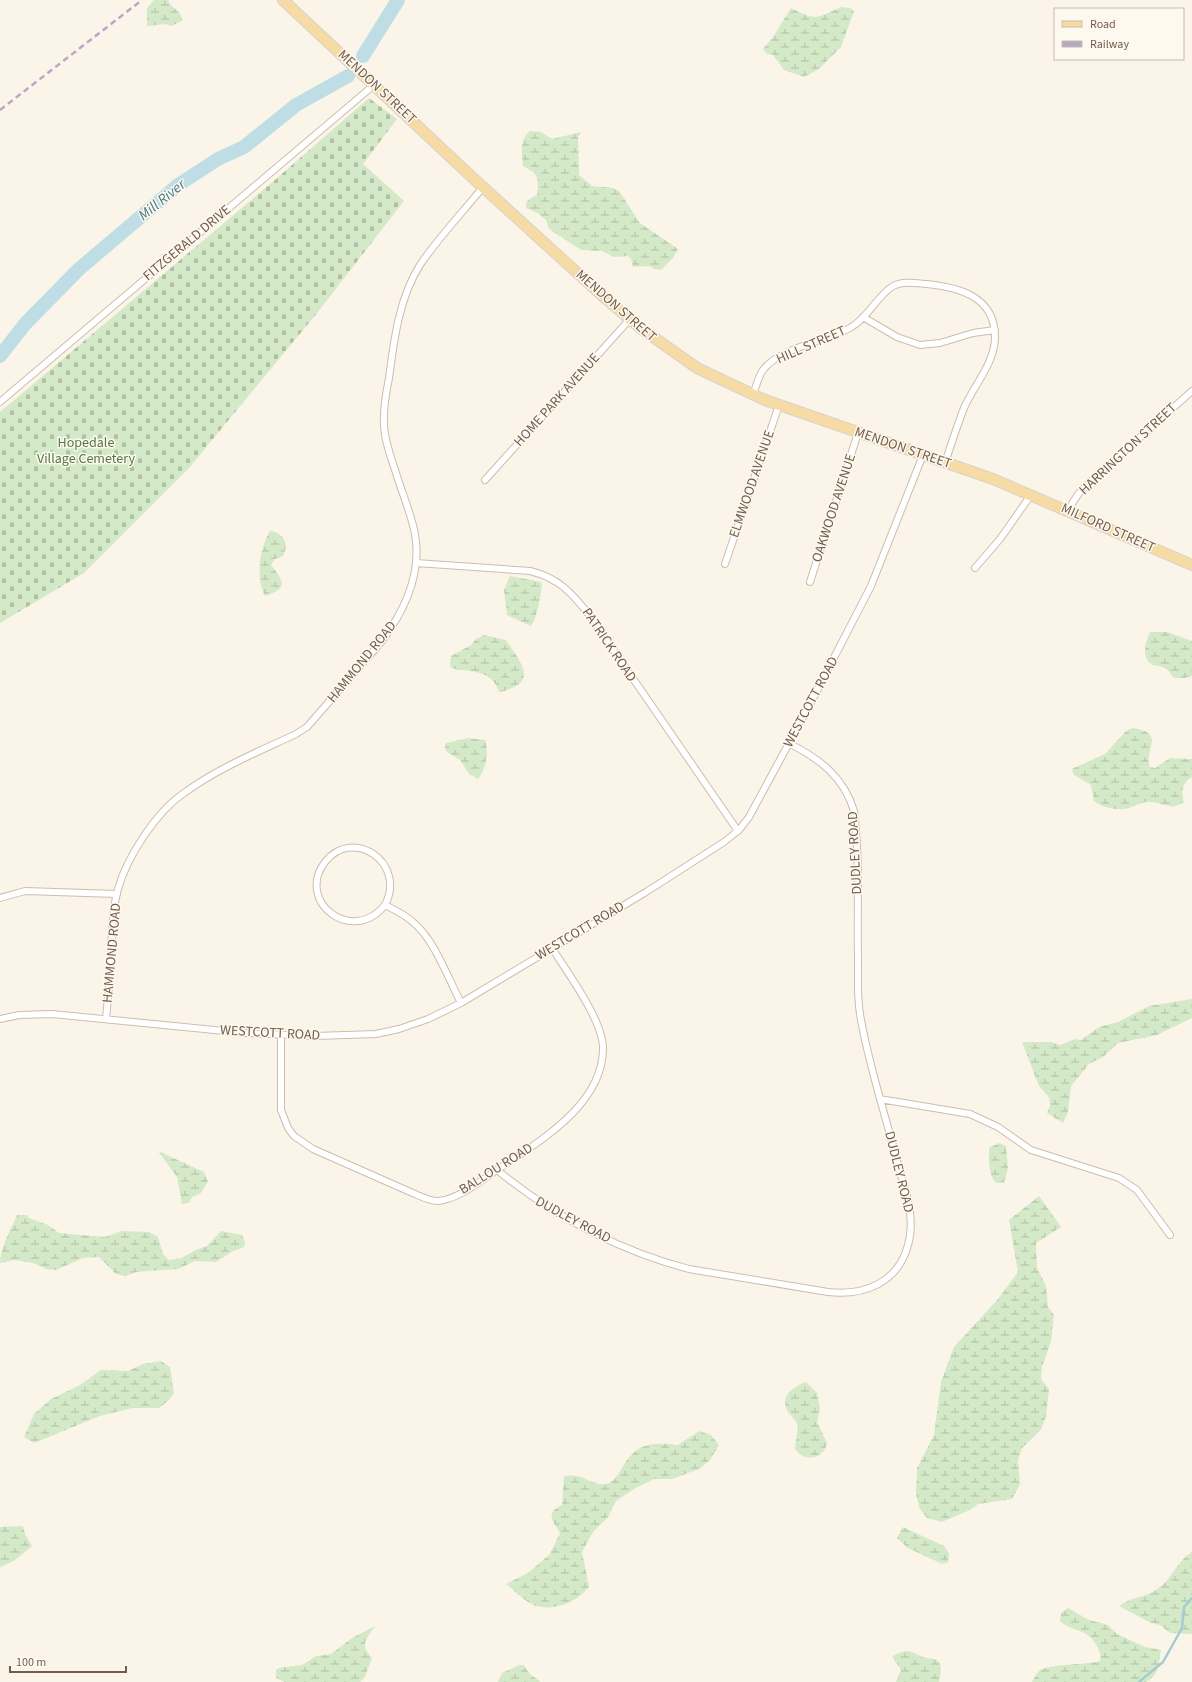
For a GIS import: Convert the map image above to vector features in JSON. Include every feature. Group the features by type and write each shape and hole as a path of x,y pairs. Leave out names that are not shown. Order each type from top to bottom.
{"main road":[{"name":"MENDON STREET","path":"289,2 374,85 483,187 630,319 667,349 697,368 753,395 1027,493"},
{"name":"MILFORD STREET","path":"1027,493 1192,565"}],"street":[{"name":"FITZGERALD DRIVE","path":"0,402 374,85"},
{"name":"HAMMOND ROAD","path":"106,1019 113,918 117,894 128,862 143,837 182,794 212,775 296,734 307,727 318,716 392,627 405,604 413,580 416,563 415,533 388,451 384,424 393,352 401,311 409,286 420,265 483,187"},
{"name":"HILL STREET","path":"753,395 762,371 774,360 797,348 848,329 857,324 885,293 894,286 901,283 956,288 973,296 981,303 988,312 995,330 992,357 964,408 945,463"},
{"path":"863,317 897,337 920,345 940,343 973,333 995,330"},
{"name":"HOME PARK AVENUE","path":"485,480 630,319"},
{"name":"HARRINGTON STREET","path":"1068,510 1079,493 1090,482 1192,391"},
{"name":"ELMWOOD AVENUE","path":"725,564 779,405"},
{"name":"OAKWOOD AVENUE","path":"810,582 858,433"},
{"name":"WESTCOTT ROAD","path":"0,1019 19,1015 52,1014 282,1035 315,1036 376,1034 399,1029 428,1019 461,1002 702,857 738,831 748,817 871,586 923,455"},
{"path":"975,568 1000,539 1027,493"},
{"name":"PATRICK ROAD","path":"416,563 530,571 543,574 562,585 590,616 738,831"},
{"name":"DUDLEY ROAD","path":"497,1170 528,1195 573,1223 624,1246 671,1264 701,1271 828,1292 855,1292 872,1287 892,1273 906,1252 910,1237 910,1214 863,1031 859,1004 854,811 848,792 833,772 810,755 788,743"},
{"path":"359,848 372,853 384,863 390,876 390,891 385,905 373,917 361,921 348,922 326,910 318,895 318,878 325,862 330,856 344,849 359,848"},
{"path":"0,898 26,892 117,894"},
{"path":"385,905 414,922 425,935 461,1002"},
{"name":"BALLOU ROAD","path":"282,1035 281,1098 283,1118 294,1136 308,1146 415,1194 437,1201 446,1199 469,1188 497,1170 566,1121 586,1097 600,1065 602,1040 593,1017 552,948"},
{"path":"880,1099 970,1114 998,1127 1031,1150 1118,1178 1137,1190 1170,1235"}],"green space":[{"path":"154,0 168,0 181,15 182,21 171,26 166,24 147,26 147,8"},
{"path":"841,7 850,8 854,11 841,47 819,69 804,77 784,70 773,55 767,54 763,49 773,37 791,8 811,17 816,17"},
{"name":"Hopedale Village Cemetery","path":"369,98 397,119 363,164 404,201 317,313 189,468 84,573 0,623 0,412 276,179"},
{"path":"530,131 541,132 552,139 581,132 578,137 579,175 592,186 614,188 619,191 640,223 678,249 673,258 661,270 654,269 650,266 633,267 631,259 628,256 614,257 602,251 581,250 549,229 546,220 536,212 526,208 527,201 537,195 538,184 535,174 523,166 523,142 526,134"},
{"path":"270,531 281,536 286,543 286,547 283,556 275,559 271,565 279,576 282,584 281,587 265,596 260,580 260,563 261,554"},
{"path":"510,576 541,582 542,584 537,612 531,626 507,615 504,590"},
{"path":"1150,632 1167,632 1192,641 1192,676 1185,678 1174,678 1166,669 1153,665 1149,662 1146,658 1145,650"},
{"path":"484,635 506,640 522,665 524,672 520,684 499,692 496,685 487,676 481,673 454,669 450,667 451,656 471,645 476,639"},
{"path":"1133,728 1143,730 1149,734 1151,738 1152,743 1149,754 1150,767 1155,768 1170,758 1192,759 1192,777 1186,782 1183,788 1184,802 1175,806 1148,802 1124,809 1108,808 1094,801 1091,785 1074,775 1072,769 1105,754 1127,730"},
{"path":"468,738 485,740 487,755 485,765 478,779 469,774 460,760 447,752 445,748 446,743"},
{"path":"1192,999 1192,1018 1157,1035 1118,1043 1103,1057 1089,1064 1071,1086 1068,1112 1063,1123 1047,1113 1050,1105 1049,1097 1039,1086 1022,1042 1051,1042 1060,1045 1075,1039 1081,1040 1099,1027 1118,1022 1149,1006"},
{"path":"999,1143 1006,1146 1008,1168 1004,1183 996,1183 993,1179 990,1166 989,1148"},
{"path":"158,1151 204,1172 208,1181 201,1193 192,1197 189,1203 182,1204 177,1177"},
{"path":"1039,1196 1061,1227 1036,1243 1037,1268 1046,1286 1048,1307 1054,1315 1051,1341 1042,1367 1041,1379 1049,1389 1046,1416 1041,1430 1022,1448 1018,1460 1020,1484 1012,1499 978,1504 970,1510 942,1522 927,1518 920,1509 916,1495 917,1468 934,1435 941,1382 954,1347 998,1299 1018,1272 1009,1220"},
{"path":"17,1215 27,1215 29,1218 48,1225 59,1233 105,1237 122,1231 149,1232 158,1237 163,1254 169,1260 181,1258 207,1246 221,1231 242,1235 245,1242 244,1247 233,1251 216,1262 195,1261 178,1269 136,1272 125,1276 116,1274 99,1257 83,1258 56,1270 46,1269 33,1263 14,1260 0,1263 0,1257 4,1245"},
{"path":"161,1361 170,1367 174,1393 168,1401 159,1408 132,1408 100,1416 34,1443 24,1437 34,1414 51,1399 80,1385 101,1370 128,1371 143,1364"},
{"path":"806,1382 817,1393 820,1409 817,1422 827,1443 822,1453 814,1457 804,1456 795,1449 798,1425 788,1412 785,1401 792,1389"},
{"path":"699,1431 711,1435 719,1445 710,1460 699,1469 672,1479 654,1479 634,1489 616,1501 608,1517 593,1532 582,1552 589,1587 578,1597 566,1604 558,1606 536,1606 524,1599 506,1584 528,1573 550,1554 560,1533 553,1521 552,1514 553,1511 562,1505 564,1476 580,1477 600,1484 609,1483 616,1477 632,1454 638,1449 651,1444 678,1445"},
{"path":"23,1526 25,1534 32,1546 14,1561 0,1567 0,1527"},
{"path":"903,1527 944,1546 949,1553 948,1562 942,1564 908,1548 897,1538"},
{"path":"1192,1552 1192,1634 1170,1633 1160,1625 1151,1623 1119,1606 1128,1601 1152,1593 1166,1581 1182,1561"},
{"path":"1068,1608 1089,1620 1108,1625 1117,1634 1145,1647 1161,1650 1158,1669 1154,1676 1146,1682 1032,1682 1038,1672 1043,1669 1100,1661 1100,1652 1089,1636 1065,1625 1060,1621 1061,1613"},
{"path":"375,1626 365,1642 366,1649 372,1658 365,1677 360,1682 285,1682 276,1678 276,1670 279,1668 302,1665 316,1656 331,1654 352,1638"},
{"path":"905,1651 938,1661 941,1669 939,1682 896,1682 901,1670 892,1656"},
{"path":"523,1665 531,1675 541,1682 498,1682 502,1673"}],"waterway":[{"name":"Mill River","path":"363,56 398,0"},
{"name":"Mill River","path":"0,356 25,324 78,270 178,185 218,159 244,147 296,105 348,76"},
{"path":"1139,1682 1163,1662 1182,1628 1184,1607 1192,1598"}],"railway":[{"path":"0,110 142,0"}]}
